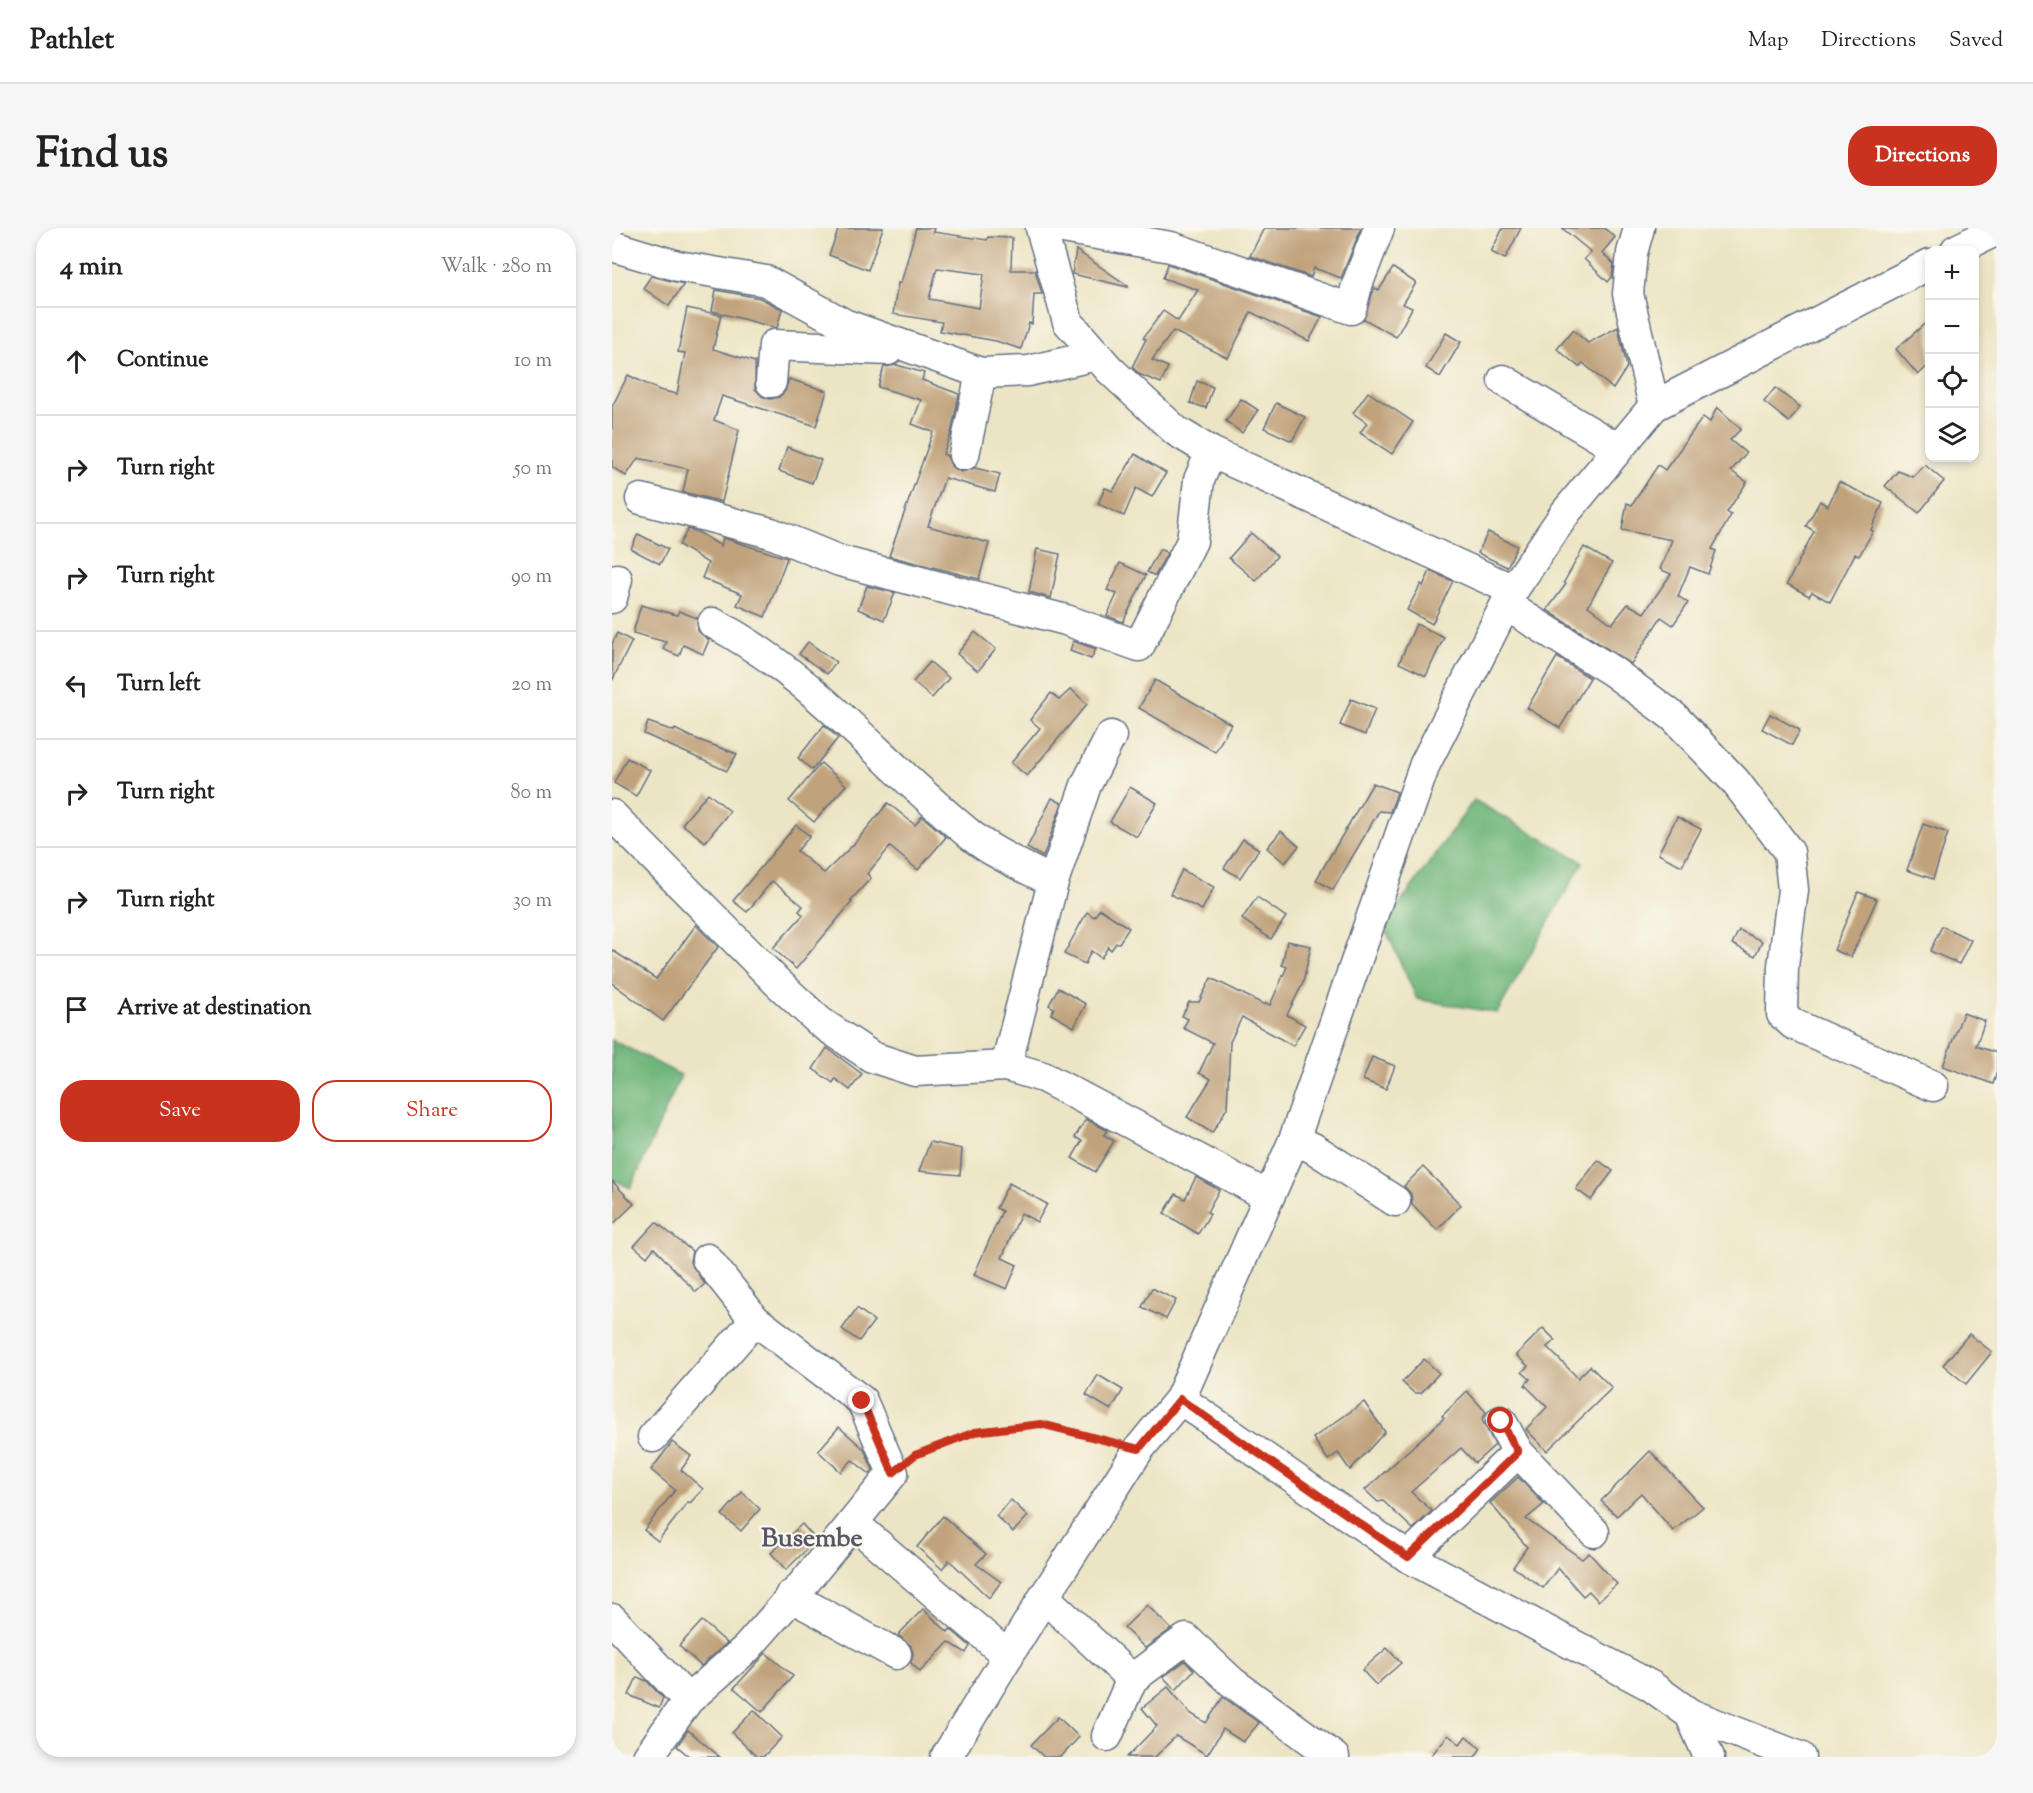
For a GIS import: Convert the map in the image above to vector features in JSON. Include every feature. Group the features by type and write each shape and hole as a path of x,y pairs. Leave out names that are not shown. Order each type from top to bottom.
{"street":[{"path":"1041,228 1068,322 1109,369 1176,431 1211,452 1509,597 1674,717 1735,781 1789,852 1793,890 1783,966 1782,1014 1793,1024 1932,1086"},
{"path":"1063,228 1171,247 1351,309 1357,285 1379,228"},
{"path":"1639,228 1632,253 1628,294 1654,406"},
{"path":"1964,246 1997,230"},
{"path":"612,246 678,266 766,281 844,324 981,373 1029,371 1097,355"},
{"path":"946,1757 1044,1597 1139,1449 1180,1399 1294,1140 1425,764 1509,597 1566,512 1654,406 1925,266"},
{"path":"771,381 774,345 918,351"},
{"path":"964,455 981,373"},
{"path":"1503,380 1617,448"},
{"path":"641,499 771,533 840,561 1066,620 1139,646 1192,541 1199,480 1211,452"},
{"path":"713,624 752,644 807,685 974,838 1053,882"},
{"path":"1006,1066 1053,882 1086,785 1111,736"},
{"path":"612,815 820,1022 872,1057 915,1071 1006,1066 1043,1077 1268,1196"},
{"path":"1294,1140 1313,1148 1395,1202"},
{"path":"648,1757 688,1700 747,1648 790,1596 804,1583 893,1473 862,1401 755,1320 707,1259"},
{"path":"653,1437 755,1320"},
{"path":"1180,1399 1408,1557 1651,1686 1690,1714 1800,1757"},
{"path":"1501,1421 1518,1452 1594,1532"},
{"path":"1408,1557 1518,1452"},
{"path":"853,1523 1008,1656"},
{"path":"790,1596 896,1654"},
{"path":"1044,1597 1132,1678"},
{"path":"612,1619 688,1700"},
{"path":"1107,1736 1132,1678 1186,1639 1232,1682 1334,1757"},
{"path":"1690,1714 1709,1757"}],"path":[{"path":"893,1473 915,1455 975,1432 1041,1424 1139,1449"}],"green space":[{"path":"1474,800 1583,862 1497,1013 1417,999 1384,926"},
{"path":"612,1040 681,1075 631,1188 612,1179"}],"building":[{"path":"839,228 883,228 868,270 829,255"},
{"path":"916,228 934,228 933,232 987,240 988,237 1012,238 1011,270 1035,270 1042,294 1034,294 1032,324 1029,323 1021,349 996,341 940,331 942,322 893,314 898,283 901,283","holes":["937,268 984,274 979,308 929,299"]},
{"path":"1264,228 1361,228 1341,278 1314,268 1311,277 1250,256"},
{"path":"1503,228 1521,228 1505,259 1491,252"},
{"path":"1562,228 1604,228 1615,237 1602,253 1614,264 1612,277 1608,282 1584,259 1591,252"},
{"path":"1076,250 1128,286 1128,287 1072,274"},
{"path":"1168,264 1322,317 1309,341 1251,312 1228,358 1173,331 1152,360 1168,367 1161,383 1141,375 1132,367 1146,339 1143,338 1163,311 1178,321 1198,290 1163,278"},
{"path":"1393,268 1416,283 1403,304 1412,308 1396,337 1364,319 1373,291 1375,288 1379,290"},
{"path":"651,276 684,284 669,306 643,288"},
{"path":"716,290 760,298 782,309 777,328 712,311"},
{"path":"687,308 721,315 713,349 755,362 755,389 762,396 770,399 779,397 785,391 789,379 827,391 816,426 722,396 714,420 739,430 722,502 683,492 688,469 638,458 626,476 612,467 612,407 628,375 659,390 677,394 685,353 678,352"},
{"path":"1925,324 1925,369 1918,375 1896,349"},
{"path":"1618,327 1627,367 1613,389 1583,363 1579,367 1557,349 1573,330 1588,343"},
{"path":"1446,333 1461,342 1440,377 1426,368"},
{"path":"897,365 924,373 922,380 959,394 951,434 943,454 947,456 952,467 961,472 975,468 1000,474 995,492 945,478 928,526 989,543 979,579 889,556 933,432 912,424 921,400 878,387 884,367"},
{"path":"1197,381 1213,387 1206,408 1190,403"},
{"path":"1775,388 1800,407 1789,422 1764,402"},
{"path":"1368,392 1413,422 1392,454 1360,433 1367,423 1353,413"},
{"path":"1241,399 1258,410 1242,433 1226,421"},
{"path":"1276,403 1305,417 1292,441 1264,428"},
{"path":"1717,407 1741,429 1730,440 1746,453 1731,471 1747,482 1727,512 1731,515 1712,549 1716,551 1708,574 1690,567 1678,596 1688,603 1673,625 1661,617 1631,664 1547,610 1566,584 1564,582 1584,547 1612,563 1588,606 1612,624 1628,604 1644,613 1671,574 1660,569 1672,540 1622,530 1627,503 1632,505 1658,465 1665,470 1703,417 1710,422"},
{"path":"787,447 821,460 812,483 779,471"},
{"path":"1135,454 1166,473 1152,497 1136,488 1124,516 1098,504 1105,488 1113,491"},
{"path":"1925,465 1944,481 1919,513 1885,486 1898,471 1913,477"},
{"path":"1839,482 1883,503 1871,530 1873,531 1859,556 1855,554 1830,602 1812,592 1809,596 1787,584 1814,531 1806,526 1820,501 1828,506"},
{"path":"688,529 698,532 721,546 723,538 787,558 765,617 737,605 742,594 702,578 708,563 679,545"},
{"path":"1488,532 1517,546 1507,567 1478,553"},
{"path":"1251,533 1277,556 1256,581 1229,558"},
{"path":"638,534 668,549 660,564 631,549"},
{"path":"1037,549 1060,554 1051,598 1029,592"},
{"path":"1160,549 1167,553 1155,576 1147,572"},
{"path":"1120,563 1146,575 1123,622 1107,616 1117,594 1107,590"},
{"path":"1430,571 1453,581 1432,624 1407,610"},
{"path":"867,586 895,593 884,620 858,609"},
{"path":"641,605 677,615 679,611 697,618 698,631 709,640 703,654 683,645 679,656 663,649 666,642 633,633"},
{"path":"1416,624 1444,637 1426,676 1399,663"},
{"path":"975,632 996,649 978,671 957,654"},
{"path":"617,633 632,641 612,681 612,644"},
{"path":"1073,641 1096,649 1091,659 1070,651"},
{"path":"808,642 836,662 827,674 799,654"},
{"path":"1557,657 1590,678 1560,728 1527,708"},
{"path":"930,662 949,678 932,698 913,682"},
{"path":"1155,680 1231,724 1215,752 1139,708"},
{"path":"1071,689 1087,704 1027,776 1011,763 1040,728 1030,720 1051,693 1059,700"},
{"path":"1351,699 1375,709 1365,735 1340,725"},
{"path":"1770,714 1800,730 1792,745 1762,729"},
{"path":"648,722 674,731 675,729 737,754 727,771 644,734"},
{"path":"824,725 838,738 812,770 798,758"},
{"path":"627,758 650,770 636,796 614,783"},
{"path":"821,763 846,785 814,822 789,801"},
{"path":"1373,783 1397,792 1390,812 1379,811 1333,890 1316,880"},
{"path":"1130,787 1157,803 1137,837 1110,822"},
{"path":"708,793 730,811 705,842 682,824"},
{"path":"1052,798 1062,803 1043,857 1027,848"},
{"path":"888,803 915,825 922,816 946,837 918,870 890,847 867,874 871,878 796,969 773,948 803,915 799,911 803,906 772,881 747,912 733,901 796,825 810,836 797,851 824,873 853,845"},
{"path":"1677,817 1701,829 1682,866 1658,854"},
{"path":"1923,824 1948,833 1933,879 1907,870"},
{"path":"1281,831 1299,846 1285,863 1267,848"},
{"path":"1243,839 1259,849 1240,878 1224,868"},
{"path":"1182,870 1214,887 1202,910 1170,894"},
{"path":"1858,892 1877,899 1851,957 1834,950"},
{"path":"1257,897 1286,917 1271,939 1242,919"},
{"path":"1100,909 1129,928 1119,943 1116,943 1111,950 1108,947 1101,958 1091,951 1085,964 1064,954 1087,912 1094,917"},
{"path":"696,925 718,947 663,1021 612,983 612,950 656,979"},
{"path":"1942,926 1971,940 1959,964 1930,951"},
{"path":"1739,930 1762,941 1755,956 1732,944"},
{"path":"1287,941 1311,946 1303,983 1287,1015 1305,1025 1293,1046 1242,1017 1230,1042 1227,1108 1212,1133 1187,1117 1211,1079 1199,1073 1213,1043 1183,1028 1188,1019 1182,1016 1189,1002 1199,1002 1211,978 1265,1005 1266,1003 1270,1005 1287,967 1282,965"},
{"path":"1058,988 1086,1004 1074,1027 1051,1014 1054,1008 1049,1005"},
{"path":"1963,1013 1985,1021 1976,1046 1997,1053 1997,1072 1993,1084 1943,1066"},
{"path":"827,1048 862,1074 850,1090 835,1079 833,1083 813,1069"},
{"path":"1372,1057 1395,1066 1386,1089 1363,1080"},
{"path":"1086,1119 1107,1130 1104,1135 1114,1141 1095,1172 1072,1158 1082,1141 1075,1137"},
{"path":"930,1142 962,1149 960,1175 919,1171"},
{"path":"1598,1160 1613,1171 1591,1200 1576,1189"},
{"path":"1423,1167 1461,1205 1437,1230 1412,1204 1411,1194 1404,1186"},
{"path":"1196,1177 1219,1190 1207,1212 1210,1214 1198,1234 1164,1213 1176,1194 1185,1199"},
{"path":"612,1181 634,1204 612,1225"},
{"path":"1009,1183 1047,1204 1037,1222 1021,1213 1002,1258 1017,1265 1007,1289 974,1275 1002,1211 996,1208"},
{"path":"656,1222 692,1251 690,1262 705,1284 696,1292 654,1248 647,1257 634,1246"},
{"path":"1152,1288 1176,1300 1166,1319 1142,1307"},
{"path":"857,1308 874,1321 859,1341 842,1329"},
{"path":"1543,1328 1555,1340 1547,1347 1578,1378 1590,1366 1612,1388 1547,1451 1526,1429 1547,1407 1525,1385 1530,1379 1522,1372 1528,1366 1516,1355"},
{"path":"1969,1334 1992,1352 1966,1384 1943,1365"},
{"path":"1424,1359 1439,1373 1421,1393 1414,1393 1402,1382"},
{"path":"1098,1375 1123,1390 1111,1410 1086,1395"},
{"path":"1467,1391 1486,1412 1482,1420 1495,1445 1475,1463 1461,1448 1411,1492 1432,1511 1413,1529 1383,1501 1378,1502 1365,1490 1444,1418 1442,1416"},
{"path":"1364,1402 1385,1432 1350,1470 1338,1453 1328,1460 1313,1438"},
{"path":"839,1427 864,1449 873,1470 870,1474 852,1460 841,1472 818,1451"},
{"path":"672,1442 691,1456 681,1470 703,1489 690,1503 688,1502 658,1541 644,1530 675,1490 651,1470"},
{"path":"1650,1451 1703,1507 1673,1531 1641,1493 1617,1516 1601,1501"},
{"path":"1518,1477 1544,1504 1526,1519 1582,1559 1589,1553 1617,1584 1598,1601 1589,1591 1583,1596 1558,1568 1543,1588 1513,1567 1527,1547 1490,1503"},
{"path":"742,1492 760,1509 741,1531 722,1515"},
{"path":"1011,1500 1028,1516 1013,1532 996,1516"},
{"path":"943,1516 986,1554 976,1564 1001,1582 989,1598 949,1560 942,1569 917,1547"},
{"path":"802,1524 816,1540 786,1570 771,1553"},
{"path":"1147,1605 1171,1629 1145,1648 1124,1628"},
{"path":"923,1609 948,1632 950,1629 970,1646 966,1653 949,1642 920,1672 911,1663 913,1654 911,1646 898,1635"},
{"path":"702,1621 727,1643 701,1666 679,1646"},
{"path":"1387,1648 1401,1663 1376,1685 1362,1670"},
{"path":"766,1653 793,1676 762,1712 734,1688"},
{"path":"1185,1661 1194,1670 1176,1690 1163,1677"},
{"path":"637,1677 647,1681 663,1698 659,1708 629,1695"},
{"path":"1168,1687 1190,1713 1206,1723 1223,1697 1259,1723 1243,1742 1223,1729 1207,1755 1176,1736 1155,1757 1127,1757 1157,1726 1142,1708"},
{"path":"754,1710 782,1737 763,1757 757,1757 732,1733"},
{"path":"1058,1717 1079,1737 1061,1757 1044,1757 1031,1745"},
{"path":"688,1730 720,1757 690,1757 677,1746"},
{"path":"1448,1735 1460,1744 1466,1736 1481,1748 1475,1757 1430,1757"}],"district":[{"name":"Busembe","path":"812,1537"}],"route":[{"path":"862,1401 893,1473 915,1455 975,1432 1041,1424 1139,1449 1180,1399 1408,1557 1518,1452 1501,1421"}]}
